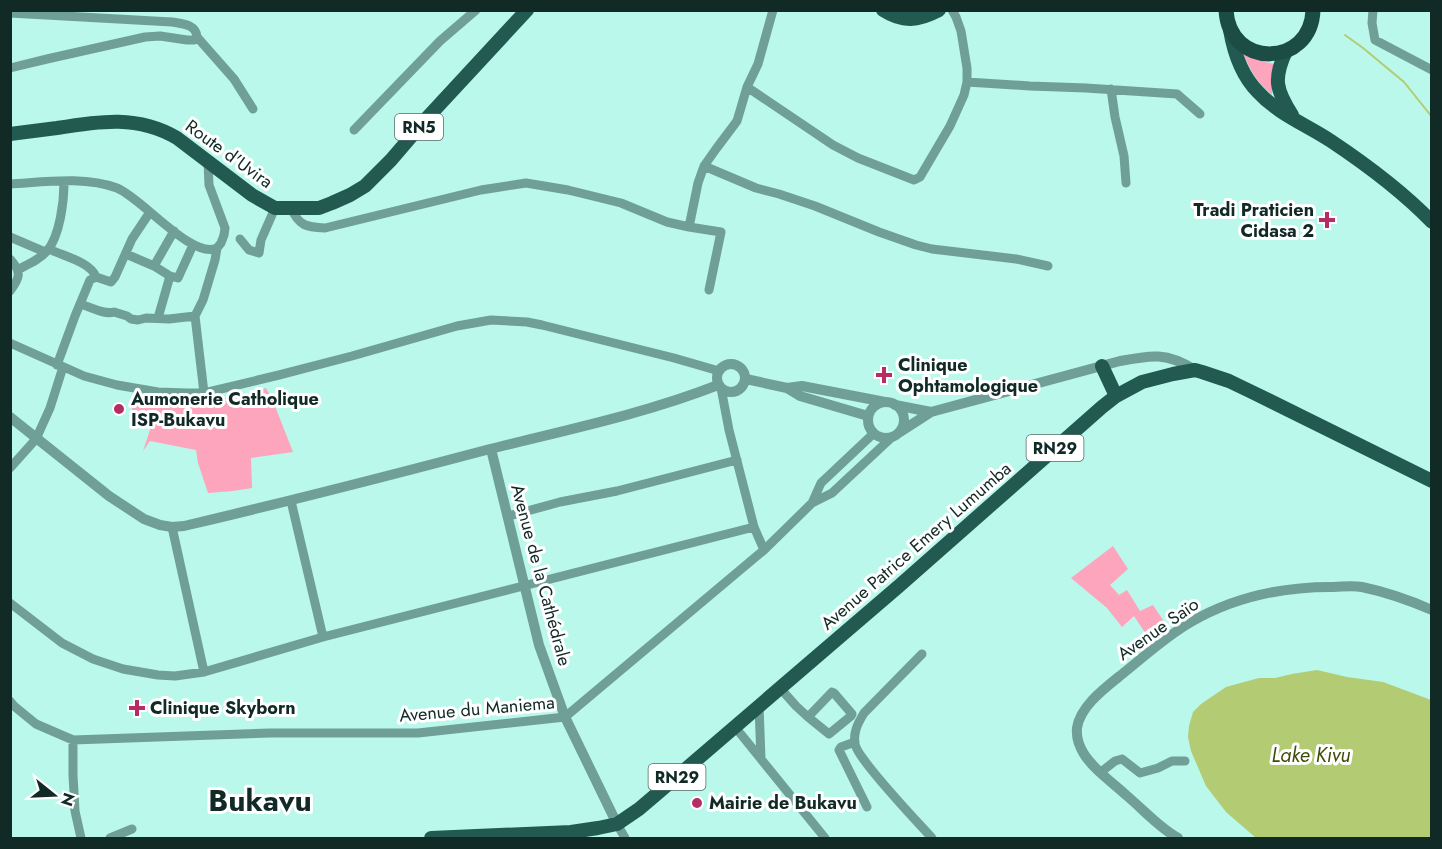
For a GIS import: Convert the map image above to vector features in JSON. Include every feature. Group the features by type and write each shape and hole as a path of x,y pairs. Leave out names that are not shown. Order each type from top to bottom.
{"highway":[{"path":"1226,10 1230,30 1242,45 1254,51 1273,54 1286,51 1297,44 1306,34 1314,12"}],"main road":[{"name":"Route d'Uvira","path":"10,134 92,122 118,121 152,126 165,130 177,138 252,195 275,208 319,208 365,186 527,10"},
{"path":"883,10 900,19 909,20 928,16 939,10"},
{"path":"1230,30 1236,58 1256,91 1267,102 1331,141 1390,184 1431,222"},
{"path":"1286,51 1279,69 1278,89 1281,98 1295,119"},
{"path":"1102,366 1116,396"},
{"path":"1195,370 1211,374 1256,394 1431,481"},
{"name":"Avenue Patrice Emery Lumumba","path":"432,838 523,836 571,832 617,824 653,798 1116,396 1142,382 1195,370"}],"street":[{"path":"354,130 440,41 476,10"},
{"path":"689,227 704,166 737,122 747,87 758,64 773,10"},
{"path":"747,87 849,154 914,180 920,177 950,126 964,95 967,82 961,31 952,10"},
{"path":"1373,10 1372,23 1375,40 1431,70"},
{"path":"10,13 172,22 188,25 194,29 197,37 243,91 253,109"},
{"path":"10,69 145,37 160,36 194,40 197,37"},
{"path":"967,82 1177,94 1200,114"},
{"path":"1111,89 1124,156 1126,183"},
{"path":"10,184 83,182 115,188 128,193 193,245 211,251 221,243 225,235 225,228 209,185 208,162"},
{"path":"704,166 756,188 815,206 879,232 932,249 1016,259 1048,266"},
{"path":"19,269 37,260 47,251 56,233 62,209 64,182"},
{"path":"291,208 296,220 306,226 325,228 481,190 526,183 568,190 621,203 667,222 721,231 709,290"},
{"path":"240,239 249,250 257,254 260,252 261,240 275,208"},
{"path":"10,468 36,438 50,408 60,366 90,280 96,278 111,282 118,273 132,239 150,212"},
{"path":"154,266 174,231"},
{"path":"10,237 86,265 94,272 96,278"},
{"path":"126,254 178,278 193,245"},
{"path":"204,393 195,316 203,300 217,248"},
{"path":"10,259 19,269 19,275 10,291"},
{"path":"158,318 170,276"},
{"path":"80,304 138,320 195,316"},
{"path":"10,343 84,376 117,385 158,392 204,393 352,356 457,326 491,320 527,322 719,371"},
{"path":"895,435 903,424 901,411 890,403 875,405 871,409 867,422 869,430 882,439 895,435 932,412 1138,358 1175,359 1195,370"},
{"path":"10,417 109,496 144,519 172,527 291,501 587,426 720,387 729,392 738,390 746,379 743,369 734,363 724,365 717,377 720,387 754,527 764,550"},
{"path":"746,379 787,388 800,396 868,416"},
{"path":"787,388 802,386 932,412"},
{"path":"812,503 821,483 873,434"},
{"name":"Avenue du Maniema","path":"10,701 36,724 73,740 270,733 418,733 565,717 764,550 812,503 832,493 895,435"},
{"name":"Avenue de la Cathédrale","path":"491,449 539,645 565,717 625,838"},
{"path":"509,516 737,460"},
{"path":"291,501 323,637"},
{"path":"172,527 204,672"},
{"path":"10,603 62,643 93,659 123,669 175,676 204,672 323,637 754,527"},
{"name":"Avenue Saïo","path":"1178,838 1155,823 1085,756 1078,742 1077,728 1082,712 1104,690 1143,656 1190,622 1227,604 1252,596 1319,587 1360,587 1403,598 1431,609"},
{"path":"922,654 864,713 857,724 855,742 857,750 877,777 932,838"},
{"path":"780,688 796,706 808,717 829,734 852,714 832,692 808,717"},
{"path":"759,706 761,759"},
{"path":"735,727 825,838"},
{"path":"73,740 75,811 81,838"},
{"path":"855,742 839,750 867,807"},
{"path":"1101,771 1122,759 1140,773 1172,761 1185,761"},
{"path":"110,838 132,829"}],"shaded area":[{"path":"1242,51 1262,61 1276,64 1272,80 1272,95 1254,75"},
{"path":"266,388 293,452 251,458 252,488 208,493 196,450 150,441 143,451 154,418 131,412 135,401 190,403 242,395"},
{"path":"1113,546 1128,569 1110,585 1119,595 1127,590 1140,611 1153,605 1171,632 1152,643 1134,616 1122,627 1107,608 1071,578"}],"water":[{"name":"Lake Kivu","path":"1317,670 1383,682 1431,700 1431,838 1256,838 1226,812 1206,786 1191,751 1188,737 1193,712 1226,687 1259,678 1275,678"}],"waterway":[{"path":"1345,35 1404,82 1432,117"}],"place":[{"name":"Tradi Praticien Cidasa 2","path":"1327,220"},
{"name":"Clinique Ophtamologique","path":"884,375"},
{"name":"Aumonerie Catholique ISP-Bukavu","path":"119,409"},
{"name":"Clinique Skyborn","path":"137,708"},
{"name":"Mairie de Bukavu","path":"697,803"}],"district":[{"name":"Bukavu","path":"260,800"}]}
